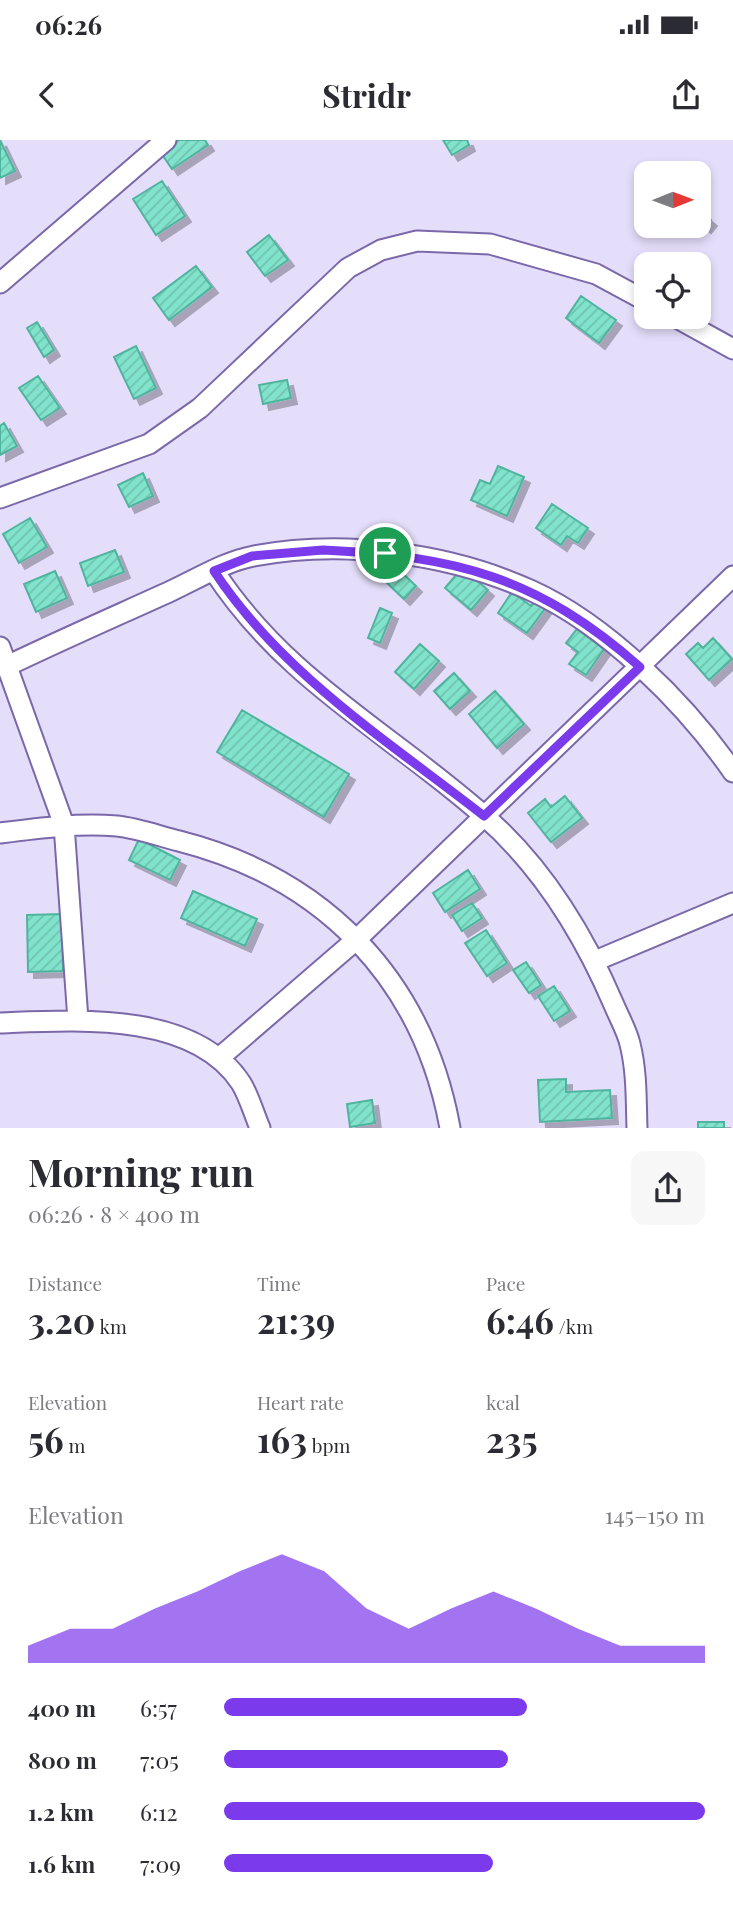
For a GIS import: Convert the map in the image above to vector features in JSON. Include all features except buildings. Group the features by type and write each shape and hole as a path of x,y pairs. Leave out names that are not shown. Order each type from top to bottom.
{"street":[{"path":"0,284 166,140"},
{"path":"0,498 149,444 200,408 348,268 381,250 417,241 490,244 596,274 634,295"},
{"path":"697,329 733,349"},
{"path":"7,666 252,556 323,550 385,553 456,564 531,590 601,633 640,667 713,743 733,772"},
{"path":"214,571 254,627 303,676 484,816 542,877 595,961 630,1042 636,1080 637,1128"},
{"path":"219,1058 357,939 733,576"},
{"path":"0,647 64,825 78,1020"},
{"path":"0,832 64,825 119,826 223,852 282,880 338,920 388,973 425,1041 450,1128"},
{"path":"595,961 733,903"},
{"path":"0,1023 78,1020 165,1030 219,1058 241,1084 260,1128"}],"route":[{"path":"323,550 385,553 456,564 531,590 601,633 640,667 484,816 303,676 254,627 214,571 252,556 323,550"}]}
